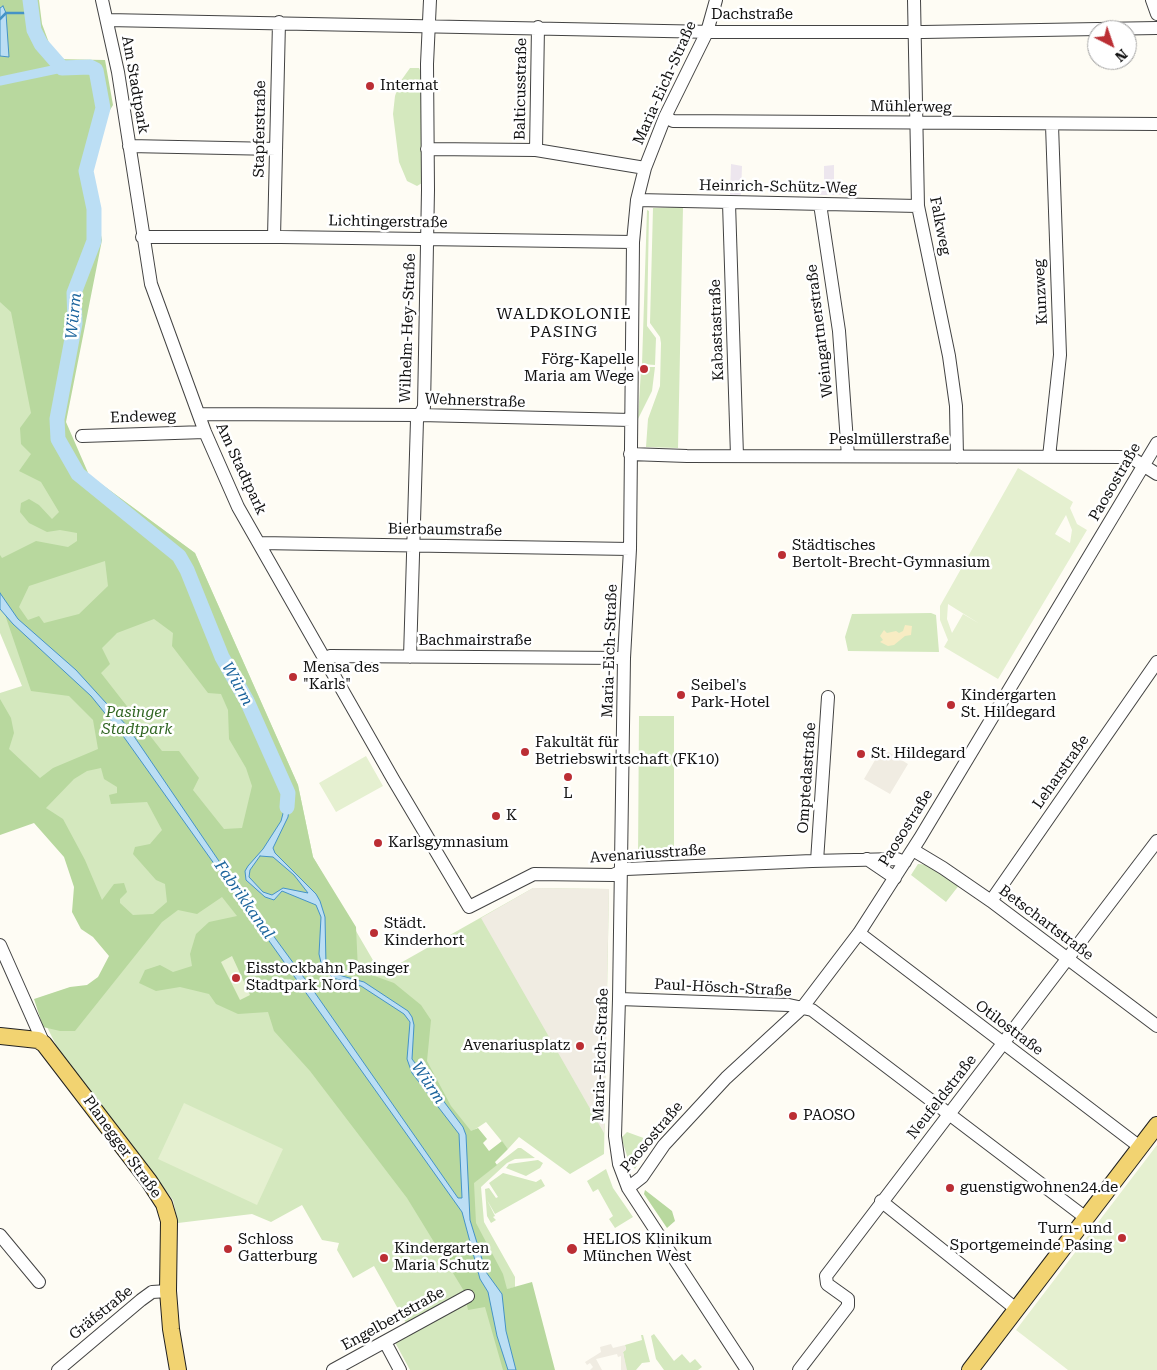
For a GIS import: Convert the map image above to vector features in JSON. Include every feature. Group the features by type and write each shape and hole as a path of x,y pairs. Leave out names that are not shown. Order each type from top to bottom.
{"main road":[{"path":"0,1036 31,1039 44,1044"},
{"name":"Planegger Straße","path":"44,1044 149,1181 164,1204 169,1221 168,1291 171,1329 178,1370"},
{"path":"970,1370 1157,1126"}],"street":[{"name":"Am Stadtpark","path":"102,0 129,146 142,237 153,291 205,432 234,499 394,780 469,907"},
{"name":"Wilhelm-Hey-Straße","path":"410,657 417,420 424,407 428,26 430,0"},
{"name":"Maria-Eich-Straße","path":"716,0 707,32 665,117 645,168 637,200 633,242 630,549 624,658 615,1136 617,1157 628,1188 747,1370"},
{"name":"Falkweg","path":"914,0 918,206 949,356 956,406 957,457"},
{"path":"1152,0 1157,14"},
{"name":"Dachstraße","path":"107,20 707,32 914,32 1157,28"},
{"name":"Stapferstraße","path":"274,237 279,22"},
{"name":"Balticusstraße","path":"536,150 538,28"},
{"name":"Mühlerweg","path":"665,117 673,121 1052,125 1157,124"},
{"name":"Kunzweg","path":"1049,457 1060,354 1052,125"},
{"path":"129,146 276,149"},
{"path":"427,149 536,150 645,168"},
{"name":"Heinrich-Schütz-Weg","path":"637,200 918,206"},
{"name":"Kabastastraße","path":"729,203 737,456"},
{"name":"Weingartnerstraße","path":"820,204 839,333 848,456"},
{"name":"Lichtingerstraße","path":"142,237 633,242"},
{"name":"Wehnerstraße","path":"199,414 420,415 631,420"},
{"name":"Endeweg","path":"82,436 205,432"},
{"name":"Paosostraße","path":"628,1188 642,1177 664,1145 726,1078 802,1008 859,933 913,850 1157,443"},
{"name":"Peslmüllerstraße","path":"630,454 1130,457 1157,474"},
{"name":"Bierbaumstraße","path":"259,543 630,549"},
{"name":"Bachmairstraße","path":"326,658 330,656 624,658"},
{"name":"Leharstraße","path":"992,901 1157,662"},
{"name":"Omptedastraße","path":"817,861 828,697"},
{"name":"Neufeldstraße","path":"799,1370 848,1306 848,1300 827,1284 826,1276 881,1201 1157,841"},
{"name":"Betschartstraße","path":"913,850 992,901 1157,1026"},
{"path":"867,859 895,878"},
{"name":"Avenariusstraße","path":"469,907 527,876 613,875 621,870 867,859 897,859 905,862"},
{"name":"Otilostraße","path":"859,933 1002,1044 1140,1147"},
{"name":"Planegger Straße","path":"0,945 44,1044"},
{"name":"Paul-Hösch-Straße","path":"619,999 789,1005 812,1010 1086,1218"},
{"path":"881,1201 1016,1309"},
{"path":"0,1236 39,1282"},
{"name":"Gräfstraße","path":"58,1370 152,1292 168,1291"},
{"name":"Engelbertstraße","path":"333,1370 468,1296"},
{"path":"386,1342 400,1370"}],"shaded area":[{"path":"731,164 742,166 741,195 730,195"},
{"path":"834,165 834,189 841,189 841,195 817,195 817,189 824,189 824,166"},
{"path":"882,748 908,764 890,794 864,779"},
{"name":"Avenariusplatz","path":"533,888 609,889 604,1133 481,918"},
{"path":"611,1344 613,1348 625,1345 626,1350 623,1352 627,1370 621,1370 621,1356 618,1357 617,1354 596,1359 602,1370 590,1370 593,1367 590,1363 587,1365 585,1362 601,1352 600,1347"}],"green space":[{"name":"Pasinger Stadtpark","path":"0,0 41,35 53,53 66,60 84,153 86,312 64,426 89,475 195,553 298,785 313,857 381,974 533,888 609,889 604,1154 570,1174 519,1137 508,1149 486,1122 471,1132 474,1182 518,1148 521,1148 535,1158 515,1159 507,1163 481,1187 484,1222 515,1277 515,1287 508,1289 522,1370 410,1370 390,1333 406,1323 374,1266 353,1278 337,1250 339,1243 322,1240 302,1205 271,1222 252,1214 178,1223 173,1200 62,1057 41,1015 119,973 46,808 0,737 0,693 22,686 0,633"},
{"path":"0,0 39,0 42,24 55,59 105,60 113,105 84,154 102,240 66,422 89,475 195,553 298,785 313,857 356,927 358,970 394,983 421,1005 431,1020 427,1061 451,1106 471,1131 478,1128 487,1139 483,1143 489,1151 502,1141 508,1149 495,1162 497,1165 474,1183 476,1223 503,1274 507,1289 532,1282 555,1370 503,1370 485,1307 468,1310 464,1291 407,1198 310,1071 274,1031 268,1012 238,1014 216,1004 209,994 180,987 156,991 139,983 145,970 160,965 173,972 192,966 190,954 196,934 209,922 237,916 222,897 197,914 178,910 162,922 75,1031 60,1031 43,1027 34,999 70,987 87,985 98,977 109,956 93,937 81,929 72,912 74,887 64,857 34,823 0,835 0,699 11,718 14,733 9,749 40,778 53,768 98,749 93,720 69,696 31,691 0,600 0,555 2,558 36,541 68,547 77,541 77,533 60,530 47,532 29,523 20,512 21,503 29,499 39,505 52,519 59,512 41,482 19,471 31,454 21,444 20,428 31,413 11,312 0,302","holes":["105,561 108,586 79,614 44,623 39,616 28,620 19,607 29,586","154,619 173,633 172,646 208,693 221,694 228,710 229,739 246,768 252,786 242,828 224,829 193,790 199,778 179,751 162,751 101,673 110,664 102,648 117,633","101,768 104,779 117,787 117,793 109,795 111,804 147,802 162,830 150,844 135,847 133,854 156,880 165,884 167,902 153,914 133,915 120,903 120,899 127,892 124,883 114,884 102,900 85,860 63,819 46,808 74,779 87,771"]},
{"path":"410,68 419,68 421,72 422,183 417,186 407,181 399,162 393,114 395,96 400,82"},
{"path":"683,207 678,448 646,447 648,419 660,386 661,343 660,337 650,323 653,208"},
{"path":"647,210 649,211 647,326 656,338 655,365 642,364"},
{"path":"647,367 655,367 652,391 638,419 641,370 647,371"},
{"path":"1018,468 1073,502 1070,508 1077,524 1087,530 998,679 944,647 948,640 940,620 940,606","holes":["1066,515 1072,530 1070,543 1055,534","948,604 980,624 963,614 952,633 947,619"]},
{"path":"931,613 936,615 939,652 848,651 845,637 852,614"},
{"path":"639,716 674,716 674,859 638,859"},
{"path":"366,756 383,786 336,812 319,783"},
{"path":"918,864 931,865 960,884 946,902 911,875"},
{"name":"Eisstockbahn Pasinger Stadtpark Nord","path":"232,956 250,995 240,1000 221,962"},
{"path":"184,1103 283,1149 257,1205 158,1159"},
{"path":"627,1132 651,1142 635,1169 628,1159 623,1143 622,1137"},
{"name":"Turn- und Sportgemeinde Pasing","path":"1157,1145 1157,1370 1068,1370 1016,1330"},
{"path":"538,1160 543,1163 540,1168 526,1176 506,1168 509,1164"},
{"path":"606,1169 613,1188 633,1217 615,1228 609,1219 613,1216 598,1189 593,1192 587,1181"},
{"path":"503,1173 536,1182 541,1179 545,1186 495,1214 487,1200 495,1216 493,1217 496,1220 491,1223 487,1216 485,1189 489,1188 496,1198 498,1197 489,1183"},
{"path":"645,1190 672,1211 675,1221 667,1228 644,1194"},
{"path":"654,1334 674,1361 682,1354 690,1363 695,1359 702,1367 698,1370 664,1370 656,1359 651,1336"},
{"path":"641,1335 643,1335 650,1362 642,1363 636,1370 626,1370 623,1352 626,1349 625,1345 642,1340"}],"sand":[{"path":"905,625 912,626 911,635 905,636 894,645 888,646 880,642 883,640 880,636 884,630 887,633 896,631 899,633 903,631"}],"water":[{"path":"3,6 6,13 9,57 0,56 0,8"},
{"name":"Fabrikkanal","path":"0,593 18,619 76,670 127,726 221,864 313,990 458,1198 462,1198 459,1134 412,1073 407,1059 410,1022 404,1014 361,986 333,978 322,967 319,954 321,917 316,905 282,891 274,900 265,897 246,880 245,871 263,849 281,821 286,802 284,788 288,786 291,794 288,817 273,848 275,853 316,894 320,901 325,917 326,965 335,974 364,982 408,1011 414,1025 412,1059 463,1127 466,1135 470,1220 486,1272 502,1294 506,1331 516,1370 508,1370 497,1336 488,1292 480,1279 462,1212 121,733 91,696 13,624 0,609","holes":["260,856 273,857 294,875 308,893 283,888 272,895 263,892 249,877 250,870"]}],"waterway":[{"name":"Würm","path":"30,0 34,30 41,44 62,68 90,67 96,70 103,108 86,171 94,209 94,241 74,293 75,323 57,419 58,439 78,474 179,556 187,570 222,657 247,701 288,793 287,807"},
{"path":"0,19 6,13 32,13"},
{"path":"0,81 62,68"}],"place":[{"name":"Internat","path":"370,86"},
{"name":"Förg-Kapelle Maria am Wege","path":"644,369"},
{"name":"Städtisches Bertolt-Brecht-Gymnasium","path":"782,555"},
{"name":"Mensa des \"Karls\"","path":"293,677"},
{"name":"Seibel's Park-Hotel","path":"681,695"},
{"name":"Kindergarten St. Hildegard","path":"951,705"},
{"name":"Fakultät für Betriebswirtschaft (FK10)","path":"525,752"},
{"name":"St. Hildegard","path":"861,754"},
{"name":"L","path":"568,777"},
{"name":"K","path":"496,816"},
{"name":"Karlsgymnasium","path":"378,843"},
{"name":"Städt. Kinderhort","path":"374,933"},
{"name":"Eisstockbahn Pasinger Stadtpark Nord","path":"236,978"},
{"name":"Avenariusplatz","path":"580,1046"},
{"name":"PAOSO","path":"793,1116"},
{"name":"guenstigwohnen24.de","path":"950,1188"},
{"name":"Turn- und Sportgemeinde Pasing","path":"1122,1238"},
{"name":"Schloss Gatterburg","path":"228,1249"},
{"name":"HELIOS Klinikum München West","path":"572,1249"},
{"name":"Kindergarten Maria Schutz","path":"384,1258"}],"district":[{"name":"WALDKOLONIE PASING","path":"564,323"}]}
